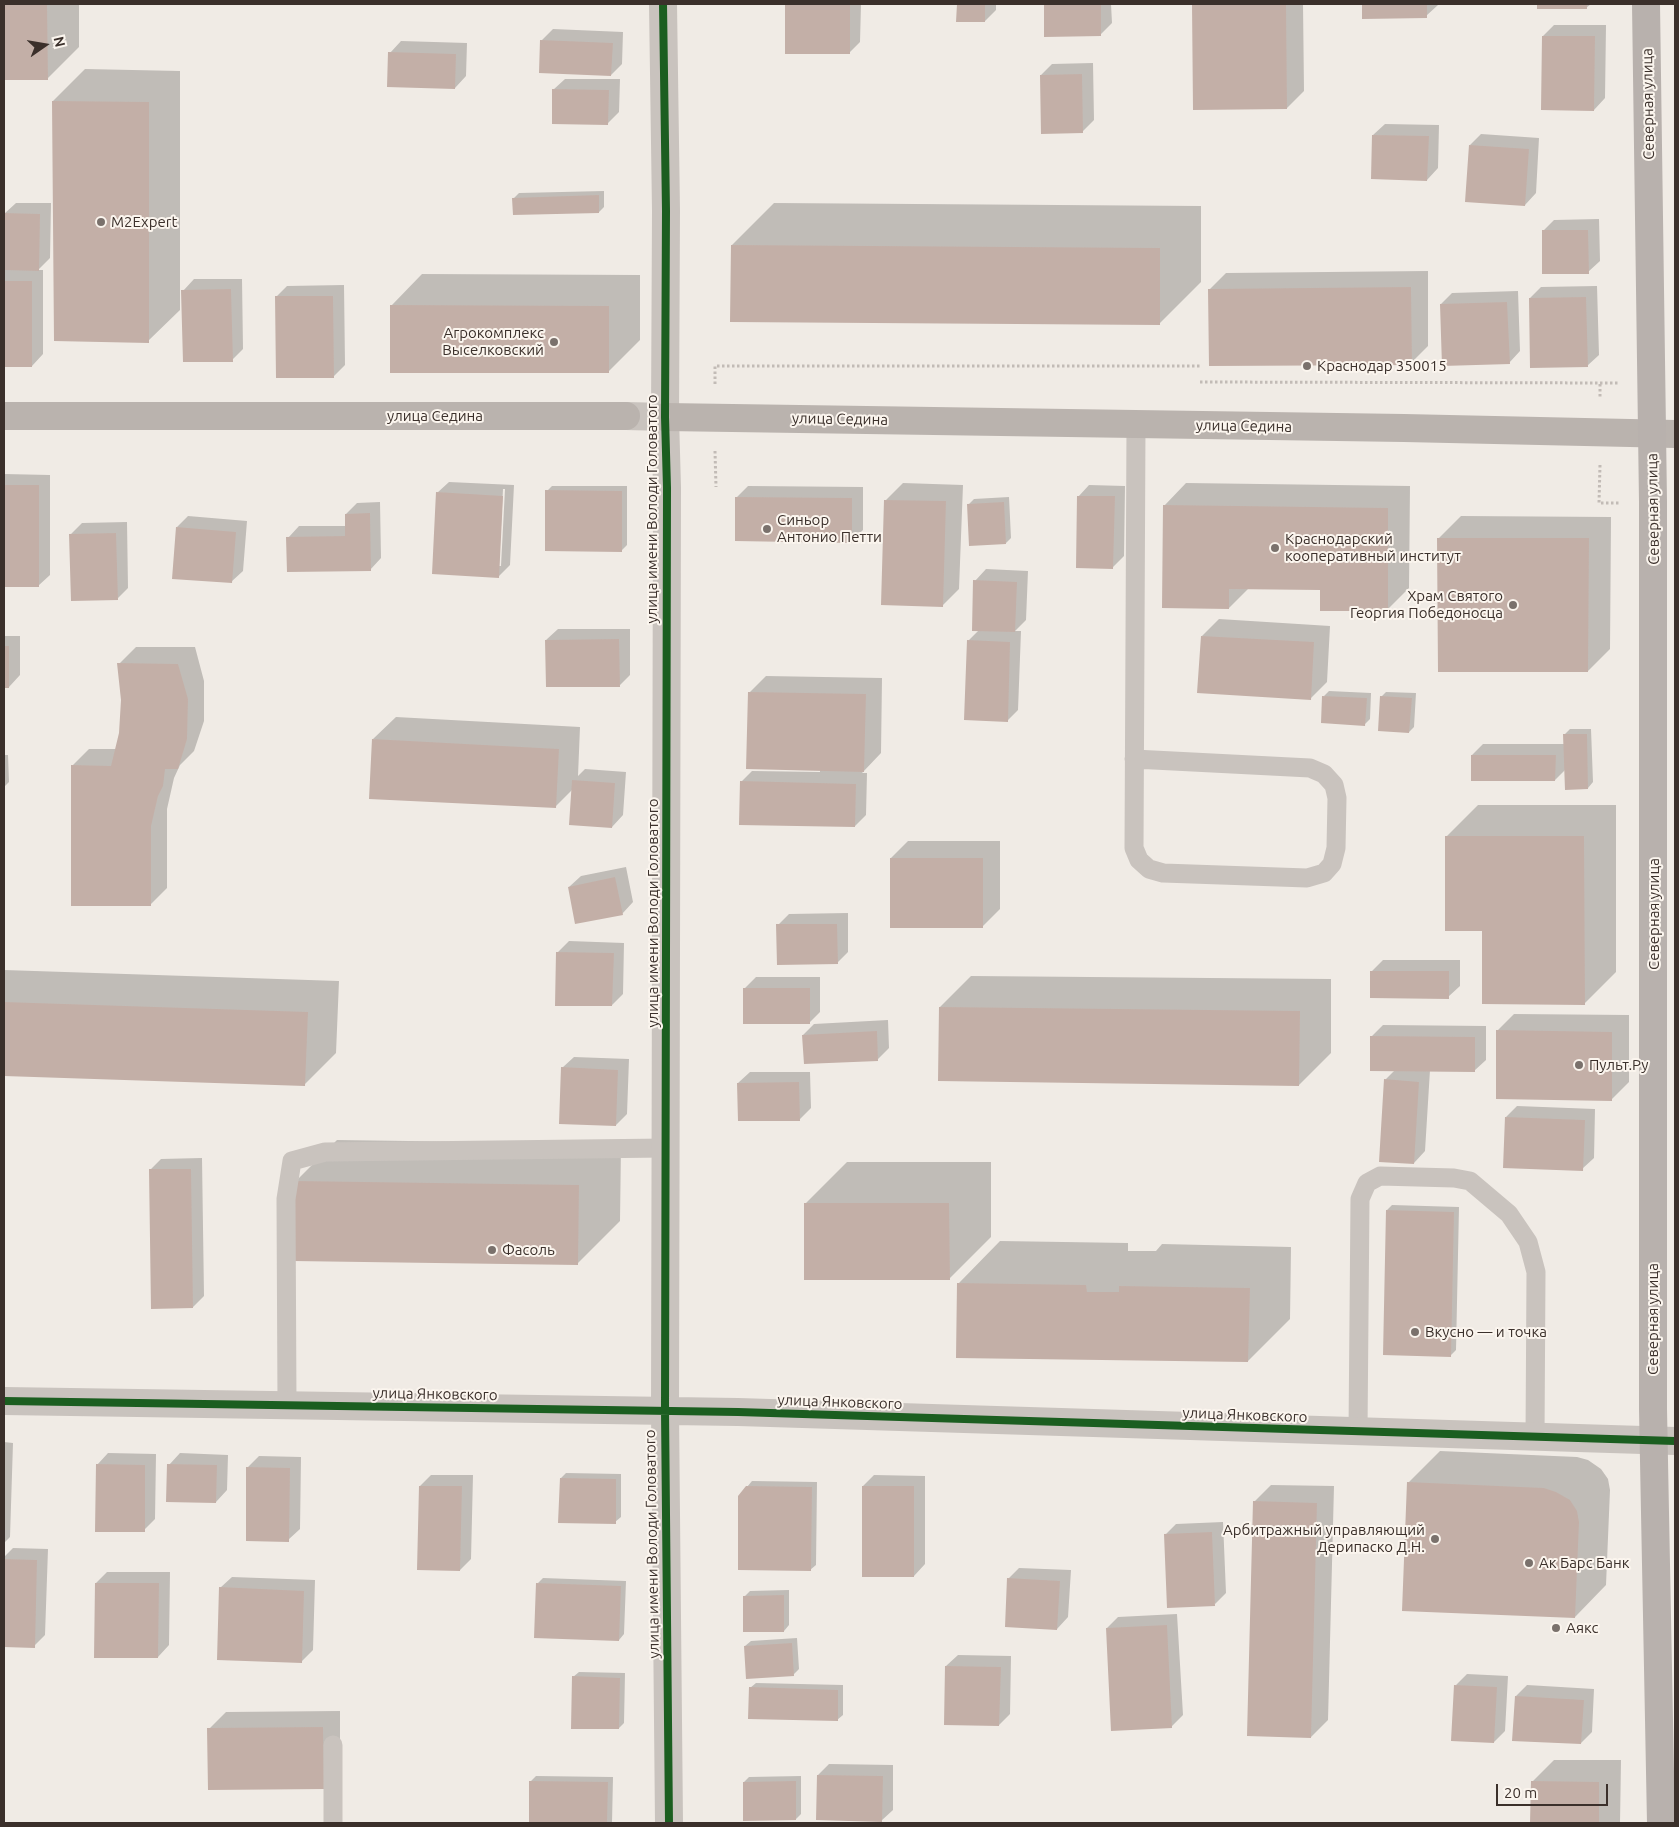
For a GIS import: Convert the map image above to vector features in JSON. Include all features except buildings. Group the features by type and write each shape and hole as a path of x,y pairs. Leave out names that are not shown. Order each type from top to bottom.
{"main road":[{"name":"Северная улица","path":"1646,4 1664,441 1654,757 1664,1441 1661,1823"},
{"name":"улица Седина","path":"4,416 626,416"},
{"name":"улица Седина","path":"665,417 1136,425 1664,441"}],"street":[{"name":"улица имени Володи Головатого","path":"664,4 665,417 667,488 665,1411 669,1823"},
{"name":"улица Седина","path":"626,416 665,417"},
{"name":"улица Янковского","path":"4,1401 665,1411 1664,1441"}],"lane":[{"path":"1134,760 1310,768 1324,774 1334,785 1337,798 1336,848 1332,864 1324,873 1307,878 1163,873 1149,869 1140,860 1134,848 1134,760 1136,425"},
{"path":"287,1406 286,1199 292,1161 324,1152 666,1148"},
{"path":"1358,1432 1360,1199 1367,1182 1380,1176 1454,1178 1470,1182 1509,1214 1528,1242 1536,1272 1535,1438"},
{"path":"332,1745 333,1823"}],"path":[{"path":"716,487 715,366 1201,366"},
{"path":"1200,382 1600,384"}],"cycle path":[{"path":"663,4 667,488 665,1411 669,1823"},
{"path":"4,1401 738,1412 1675,1441"}],"place":[{"name":"M2Expert","path":"101,222"},
{"name":"Агрокомплекс Выселковский","path":"554,342"},
{"name":"Краснодар 350015","path":"1307,366"},
{"name":"Синьор Антонио Петти","path":"767,529"},
{"name":"Краснодарский кооперативный институт","path":"1275,548"},
{"name":"Храм Святого Георгия Победоносца","path":"1513,605"},
{"name":"Пульт.Ру","path":"1579,1065"},
{"name":"Фасоль","path":"492,1250"},
{"name":"Вкусно — и точка","path":"1415,1332"},
{"name":"Арбитражный управляющий Дерипаско Д.Н.","path":"1435,1539"},
{"name":"Ак Барс Банк","path":"1529,1563"},
{"name":"Аякс","path":"1556,1628"}]}
